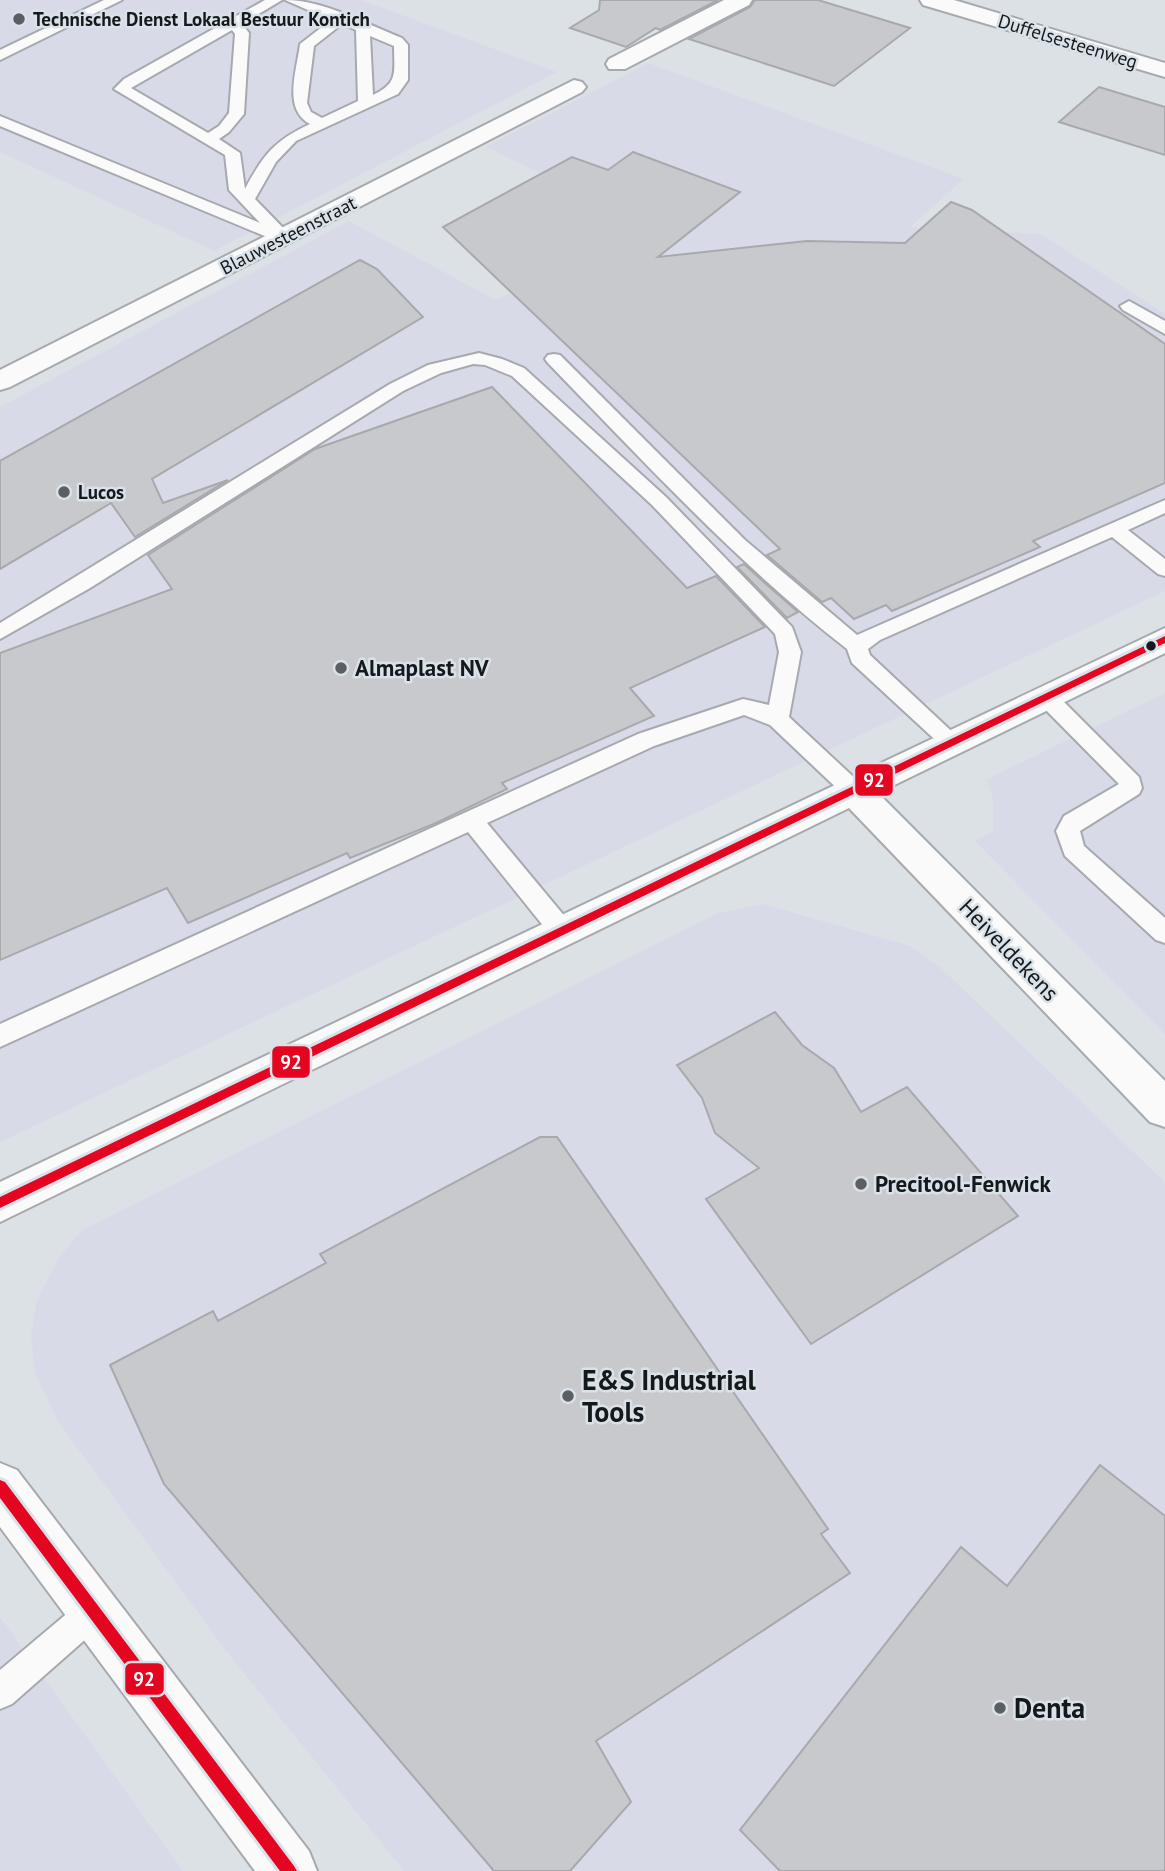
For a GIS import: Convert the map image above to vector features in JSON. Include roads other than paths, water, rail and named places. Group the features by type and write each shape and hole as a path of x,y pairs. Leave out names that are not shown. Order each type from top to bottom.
{"street":[{"path":"617,64 741,0"},
{"name":"Duffelsesteenweg","path":"931,0 1165,70"},
{"name":"Blauwesteenstraat","path":"0,381 284,238 574,87"},
{"path":"0,1203 1165,639"},
{"name":"Heiveldekens","path":"853,790 1165,1109"},
{"path":"0,1487 289,1871"}],"lane":[{"path":"0,56 115,0"},
{"path":"275,0 121,89 208,139 251,154 366,104 399,85 401,45 390,36 292,0"},
{"path":"322,124 305,114 300,103 307,44 342,18"},
{"path":"208,139 231,122 238,106 242,33 233,23"},
{"path":"363,26 366,104"},
{"path":"0,121 284,238"},
{"path":"251,154 237,190 284,238"},
{"path":"246,201 251,154"},
{"path":"1129,306 1165,329"},
{"path":"0,632 424,373 473,359 491,361 518,372 659,501 785,632 790,652 778,719"},
{"path":"554,359 734,541 830,626 857,646 860,658 953,741"},
{"path":"857,646 873,635 1165,506"},
{"path":"1114,528 1165,569"},
{"path":"1045,696 1128,777 1131,788 1072,822 1068,831 1073,850 1165,933"},
{"path":"0,1036 646,740 743,707 765,712 778,719 853,790"},
{"path":"472,820 562,931"},
{"path":"0,1692 94,1611"}],"place":[{"name":"Technische Dienst Lokaal Bestuur Kontich","path":"19,19"},
{"name":"Lucos","path":"64,492"},
{"name":"Almaplast NV","path":"341,668"},
{"name":"Precitool-Fenwick","path":"861,1184"},
{"name":"E&S Industrial Tools","path":"568,1396"},
{"name":"Denta","path":"1000,1708"}]}
